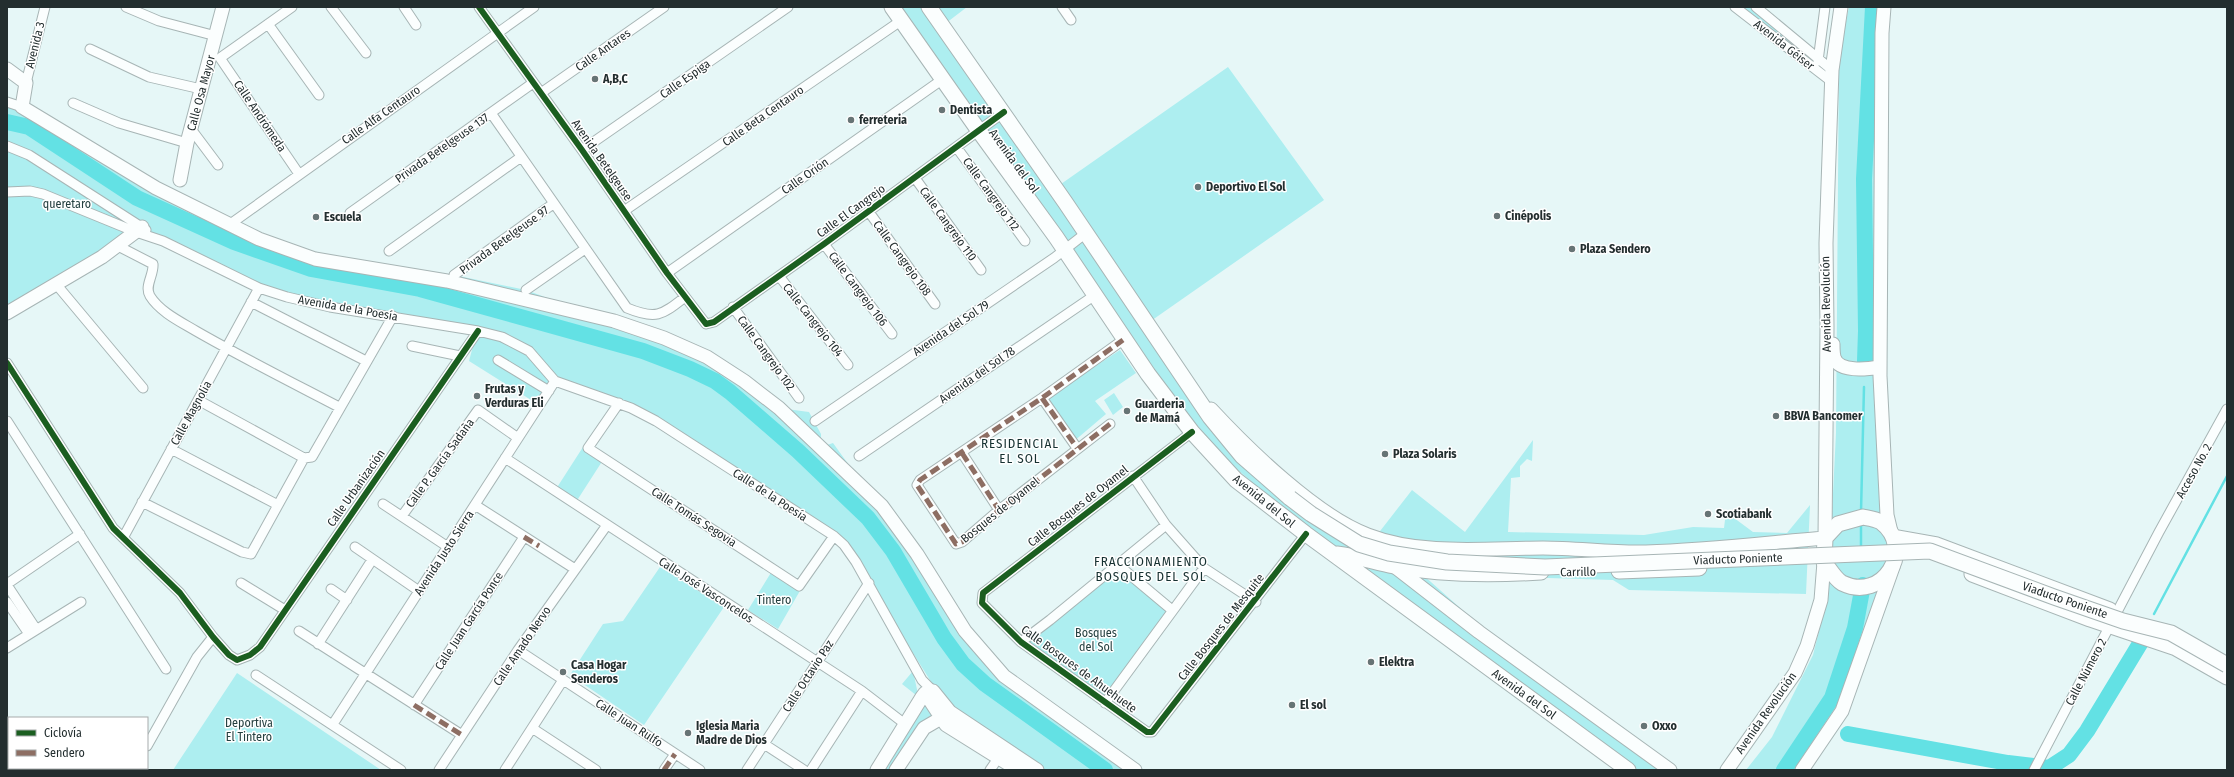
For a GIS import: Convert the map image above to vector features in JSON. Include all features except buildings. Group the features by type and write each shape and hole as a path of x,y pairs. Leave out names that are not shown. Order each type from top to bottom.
{"main road":[{"name":"Calle Osa Mayor","path":"180,180 187,143 201,89 216,56 216,36 223,7"},
{"name":"Avenida del Sol","path":"892,7 1064,250 1095,295 1123,340 1192,432 1236,480 1306,534 1334,553 1628,770"},
{"name":"Avenida Revolución","path":"1825,538 1826,243 1832,76 1841,7"},
{"path":"1802,770 1842,711 1896,560 1896,550 1887,514 1877,368 1883,83 1882,33 1884,7"},
{"name":"Avenida del Sol","path":"934,9 1210,417 1253,467"},
{"path":"7,69 26,83 22,107 156,188 229,225 315,259 448,281 614,321 664,338 707,357 744,381 779,408 882,506 917,554 965,631 1004,676 1135,770"},
{"path":"7,313 118,246 139,229"},
{"path":"1826,301 1833,312 1834,357 1838,364 1851,368 1877,368"},
{"name":"Avenida del Sol","path":"1191,387 1216,414 1283,478 1344,524 1369,536 1402,543 1460,551 1544,548 1645,552 1825,538"},
{"name":"Viaducto Poniente","path":"1253,467 1311,514 1359,544 1389,553 1447,562 1545,567 1930,551 2123,621 2171,633 2227,665"},
{"path":"2227,659 2166,628 2121,613 1937,544 1892,536 1881,522 1863,517 1838,524 1825,538 1824,562 1842,583 1875,586 1885,577 1896,560 1917,557 1932,559 2090,620 2176,648 2227,677"},
{"name":"Carrillo","path":"1334,553 1359,557 1394,566 1446,571 1509,574 1656,570 1824,562"},
{"name":"Avenida Revolución","path":"1727,770 1795,673 1807,646 1821,600 1824,562"},
{"name":"Avenida del Sol","path":"1394,566 1479,632 1670,770"},
{"path":"877,770 927,688"},
{"name":"Calle de la Poesía","path":"927,688 957,733 999,757 1018,770"},
{"path":"896,770 924,728 946,716"},
{"name":"Calle de la Poesía","path":"946,716 1037,770"}],"street":[{"name":"Avenida 3","path":"26,83 45,7"},
{"path":"126,7 159,22 216,36"},
{"path":"216,56 268,24 292,7"},
{"path":"331,7 366,53"},
{"path":"404,7 416,25"},
{"name":"Avenida Betelgeuse","path":"479,7 582,150 667,273 702,321 708,324"},
{"name":"Calle Alfa Centauro","path":"229,225 534,7"},
{"name":"Calle Antares","path":"541,93 664,7"},
{"name":"Calle Espiga","path":"582,150 788,7"},
{"path":"1062,7 1071,20"},
{"name":"Avenida Géiser","path":"1735,7 1816,70 1832,76"},
{"name":"Avenida Géiser","path":"1756,7 1819,58 1832,76"},
{"path":"1816,70 1819,58 1825,7"},
{"name":"Calle Beta Centauro","path":"624,211 902,20"},
{"path":"268,24 319,95"},
{"path":"90,49 149,77 201,89"},
{"name":"Calle Andrómeda","path":"216,56 299,174"},
{"name":"Calle Orión","path":"667,273 943,79"},
{"name":"Privada Betelgeuse 137","path":"350,213 533,83"},
{"path":"7,102 22,107"},
{"path":"73,103 119,123 187,143"},
{"name":"Calle El Cangrejo","path":"708,324 869,212 958,148 1004,112"},
{"name":"Privada Betelgeuse 97","path":"491,113 627,308 637,312 657,315 666,312 685,297"},
{"path":"191,129 218,165"},
{"path":"7,146 29,156 139,229"},
{"name":"Calle Cangrejo 112","path":"958,148 1024,241"},
{"path":"389,251 521,157"},
{"name":"Calle Cangrejo 110","path":"915,178 981,270"},
{"path":"7,197 11,192 30,191 43,194 139,229"},
{"name":"Privada Betelgeuse 97","path":"454,275 554,204"},
{"name":"Calle Cangrejo 108","path":"869,212 935,304"},
{"name":"Avenida de la Poesía","path":"139,229 259,288 287,297 330,307 478,330 518,343 540,362 555,381"},
{"name":"Avenida del Sol 79","path":"815,422 1064,250 1086,233"},
{"name":"Calle Cangrejo 106","path":"824,244 892,334"},
{"path":"118,246 153,264 148,290 156,303 176,319 226,349 339,407"},
{"path":"526,290 585,249"},
{"name":"Calle Cangrejo 104","path":"779,276 848,364"},
{"path":"56,284 143,388"},
{"name":"Calle Magnolia","path":"123,538 259,288"},
{"name":"Avenida del Sol 78","path":"859,456 1095,295"},
{"path":"251,302 366,361"},
{"name":"Calle Cangrejo 102","path":"733,307 799,398"},
{"path":"198,400 304,458 312,458 339,407 393,316"},
{"name":"Calle Urbanización","path":"213,636 229,655 237,660 250,655 260,647 478,330"},
{"name":"Bosques de Oyamel","path":"1110,424 1077,448 999,510 962,542 956,544 919,491 917,485 920,480 1042,398 1123,340"},
{"path":"412,346 460,356"},
{"path":"498,360 548,391"},
{"path":"7,363 109,523 180,593 213,636 197,658 148,744"},
{"name":"Avenida Justo Sierra","path":"333,724 555,381"},
{"name":"Calle de la Poesía","path":"555,381 619,403 656,421 834,536 844,545 869,583 927,688"},
{"path":"1042,398 1077,448"},
{"name":"Calle Tomás Segovia","path":"619,403 588,448 799,586 834,536"},
{"name":"Calle P. García Sadaña","path":"402,516 478,410 518,438"},
{"name":"Acceso No. 2","path":"2159,532 2227,410"},
{"path":"7,421 166,669"},
{"name":"Calle Bosques de Oyamel","path":"981,599 983,593 1192,432"},
{"path":"171,449 278,505"},
{"path":"962,453 999,510"},
{"path":"142,502 247,554 251,554 304,458"},
{"name":"Calle José Vasconcelos","path":"505,458 862,691 905,724"},
{"path":"1133,476 1166,525 1204,568 1256,602"},
{"path":"383,504 448,547"},
{"path":"475,505 575,570"},
{"name":"Calle Amado Nervo","path":"439,770 518,650 607,525"},
{"path":"1021,642 1166,525"},
{"name":"Calle Número 2","path":"2034,770 2111,626 2121,613 2159,532"},
{"path":"33,632 7,585 80,534"},
{"name":"Calle Bosques de Mesquite","path":"1152,732 1256,602 1306,534"},
{"name":"Calle Juan García Ponce","path":"414,705 524,537"},
{"path":"355,547 419,591"},
{"path":"318,644 372,560"},
{"path":"1117,564 1172,610"},
{"path":"1105,703 1204,568"},
{"path":"241,583 285,610"},
{"name":"Calle Octavio Paz","path":"747,770 869,583"},
{"path":"331,589 347,600"},
{"name":"Calle Bosques de Ahuehuete","path":"981,599 984,606 1021,642 1147,732 1152,732"},
{"path":"7,602 33,632"},
{"path":"7,648 81,602"},
{"path":"299,631 462,735"},
{"name":"Calle Juan Rulfo","path":"518,650 700,770"},
{"path":"256,675 333,724 401,770"},
{"path":"505,770 563,680"},
{"path":"811,770 862,691"},
{"path":"532,728 596,770"},
{"path":"764,744 804,770"},
{"path":"664,770 675,754"},
{"path":"990,770 999,757"}],"green space":[{"path":"897,7 967,7 937,30 1051,191 1228,67 1324,200 1148,323 1224,432 1310,499 1377,535 1412,490 1465,532 1533,440 1532,461 1527,459 1520,466 1520,477 1511,478 1508,532 1644,535 1693,527 1724,528 1726,512 1753,532 1787,533 1810,505 1806,594 1629,590 1613,580 1422,574 1551,689 1661,770 1635,770 1331,550 1203,440"},
{"path":"1740,7 1750,7 1792,40 1788,45"},
{"path":"1849,7 1888,7 1881,291 1889,580 1854,696 1804,770 1746,770 1772,737 1813,655 1828,595 1836,433 1839,55"},
{"name":"queretaro","path":"7,102 259,239 387,272 454,275 526,290 601,318 664,338 779,408 809,412 821,434 821,447 833,443 939,590 1021,696 1130,770 1038,770 950,712 869,583 834,536 656,421 555,381 539,405 469,361 477,331 353,310 259,288 136,232 7,312"},
{"path":"1120,350 1136,373 1095,401 1106,414 1073,442 1044,400"},
{"path":"1114,393 1123,407 1113,415 1104,400"},
{"path":"583,447 603,460 576,502 556,489"},
{"name":"Bosques del Sol","path":"1117,564 1172,610 1105,703 1021,642"},
{"name":"Tintero","path":"660,567 724,607 644,725 570,675 603,624 623,621"},
{"name":"Tintero","path":"772,571 801,589 778,629 748,610"},
{"path":"913,671 918,694 1032,770 1023,770 955,726 930,716 920,726 891,770 874,770 921,699 902,684"},
{"name":"Deportiva El Tintero","path":"237,673 381,770 173,770"}],"waterway":[{"path":"1865,361 1864,179 1873,7"},
{"path":"7,122 29,127 137,198 234,242 311,269 420,289 643,351 690,369 715,381 730,392 798,451 868,518 893,551 944,638 963,664 985,684 1105,770"},
{"path":"1861,512 1864,387"},
{"path":"2154,614 2227,476"},
{"path":"1861,523 1861,548"},
{"path":"1784,770 1832,698 1855,628 1863,585"},
{"path":"1848,734 2008,763 2049,768 2069,755 2087,731 2141,642"}],"marked path":[{"path":"1110,424 999,510 962,542 956,544 917,485 920,480 1042,398 1123,340"},
{"path":"1042,398 1077,448"},
{"path":"962,453 999,510"},
{"path":"524,537 539,546"},
{"path":"414,705 462,735"},
{"path":"664,770 675,754"}],"cycle path":[{"path":"479,7 582,150 667,273 706,324 714,322 824,244 1004,112"},
{"path":"7,363 113,528 180,593 213,637 229,655 237,660 250,655 260,647 478,331"},
{"path":"1192,432 983,593 982,603 1021,642 1147,732 1152,732 1306,534"}],"place":[{"name":"A,B,C","path":"595,79"},
{"name":"Dentista","path":"942,110"},
{"name":"ferreteria","path":"851,120"},
{"name":"Deportivo El Sol","path":"1198,187"},
{"name":"Cinépolis","path":"1497,216"},
{"name":"Escuela","path":"316,217"},
{"name":"Plaza Sendero","path":"1572,249"},
{"name":"Frutas y Verduras Eli","path":"477,396"},
{"name":"Guarderia de Mamá","path":"1127,411"},
{"name":"BBVA Bancomer","path":"1776,416"},
{"name":"Plaza Solaris","path":"1385,454"},
{"name":"Scotiabank","path":"1708,514"},
{"name":"Elektra","path":"1371,662"},
{"name":"Casa Hogar Senderos","path":"563,672"},
{"name":"El sol","path":"1292,705"},
{"name":"Oxxo","path":"1644,726"},
{"name":"Iglesia Maria Madre de Dios","path":"688,733"}],"district":[{"name":"RESIDENCIAL EL SOL","path":"1020,450"},
{"name":"FRACCIONAMIENTO BOSQUES DEL SOL","path":"1151,568"}]}
